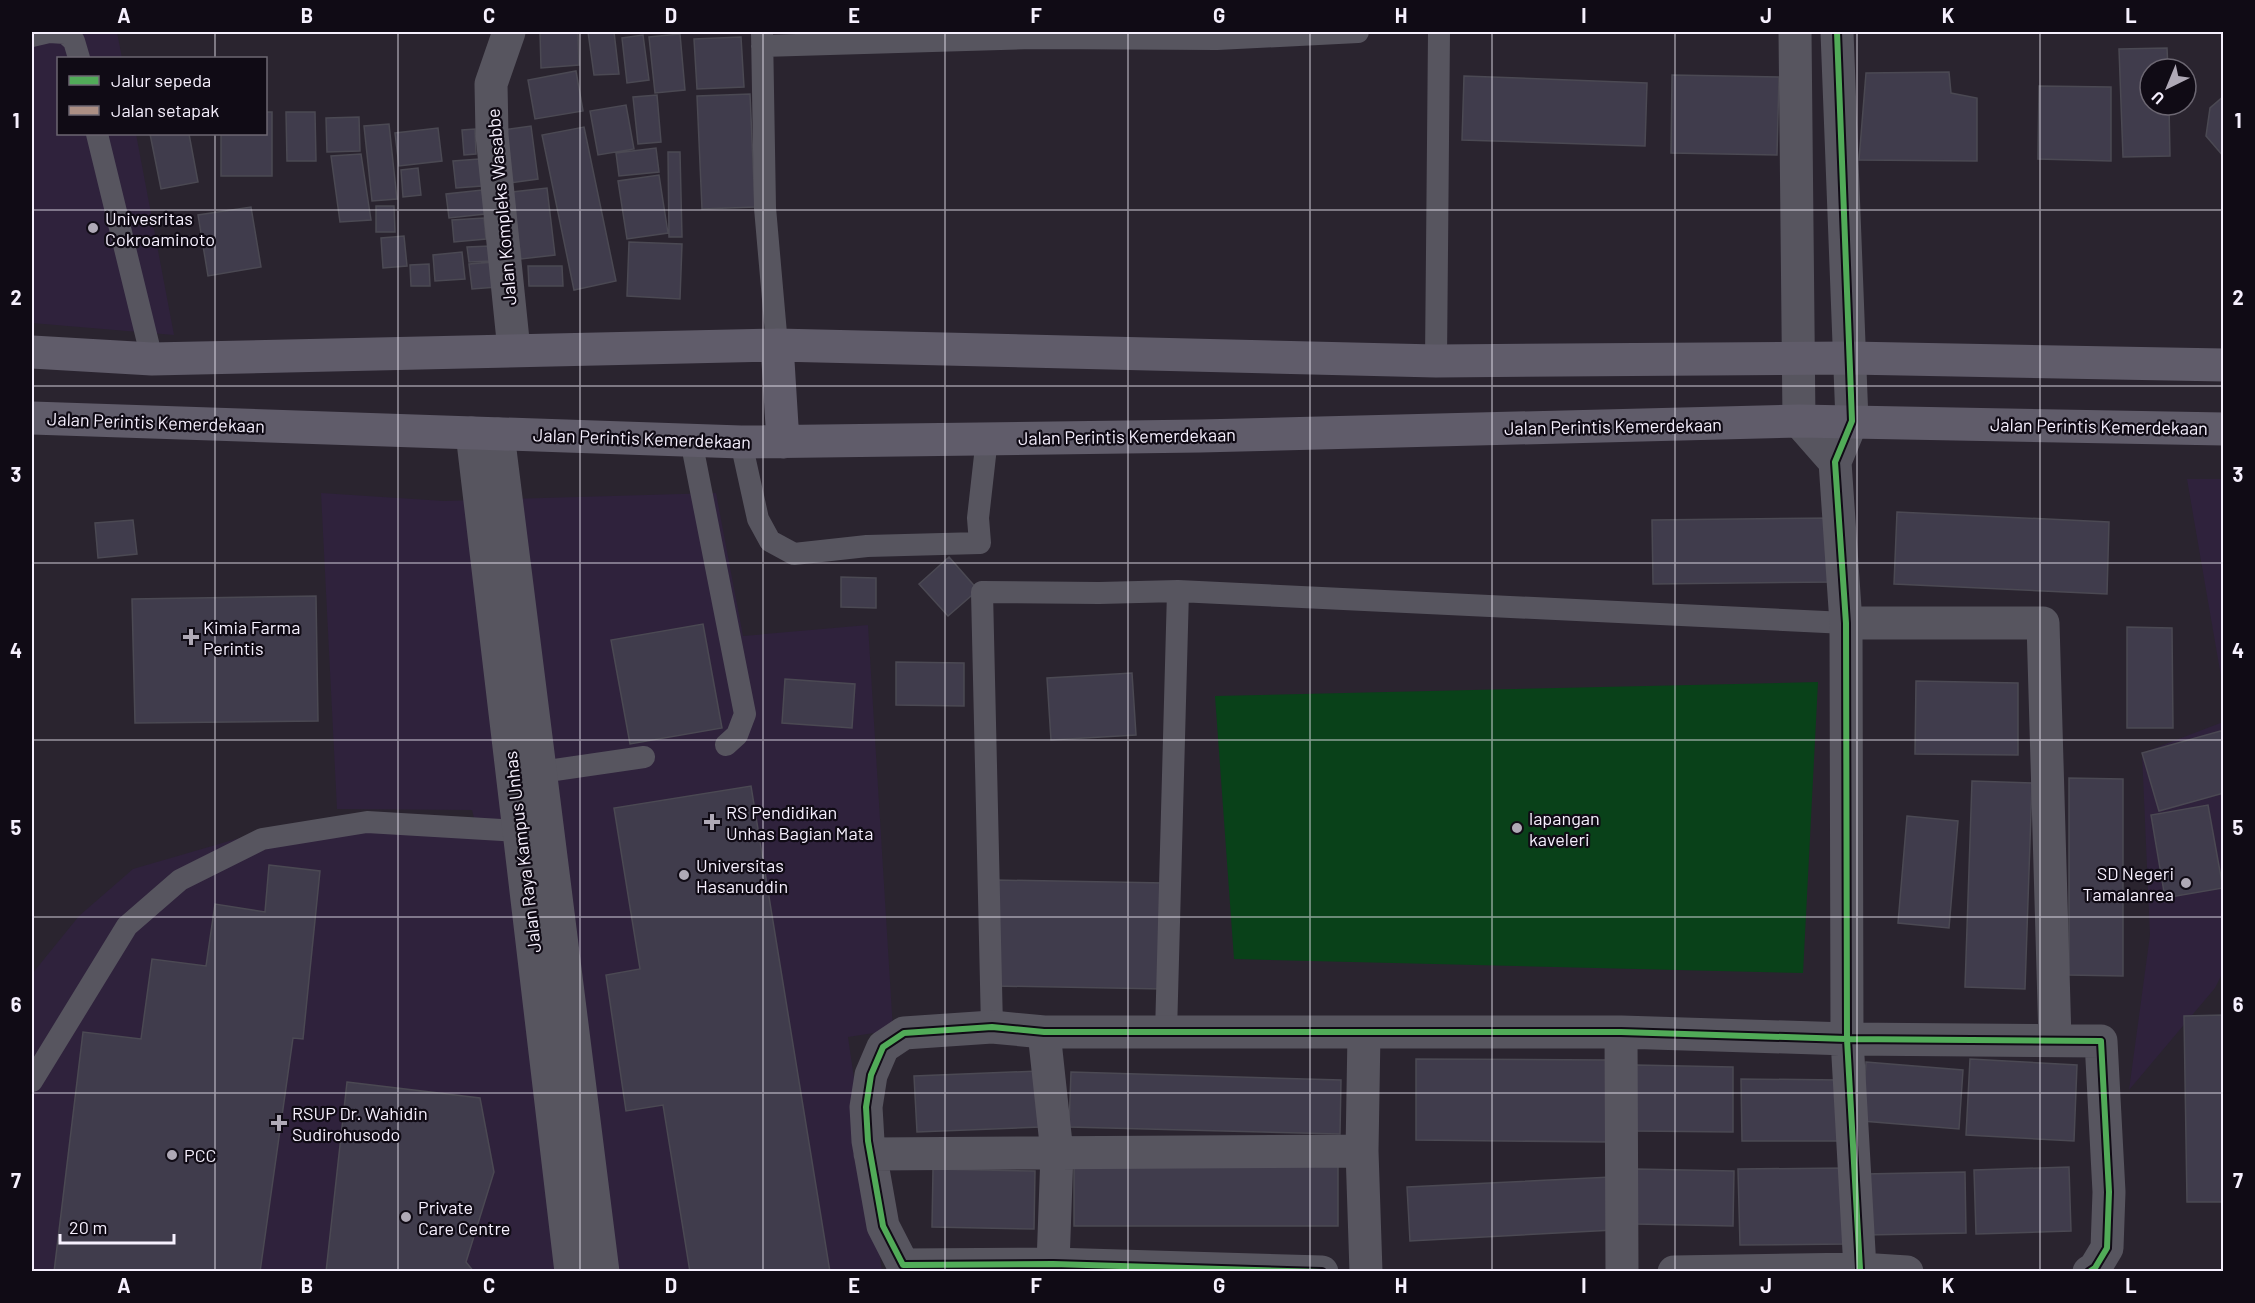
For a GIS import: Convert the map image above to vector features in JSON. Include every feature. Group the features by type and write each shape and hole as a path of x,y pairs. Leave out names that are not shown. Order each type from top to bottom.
{"highway":[{"path":"777,345 783,442"},
{"path":"32,352 152,359 777,345 1436,361 1850,358 2223,365"},
{"name":"Jalan Perintis Kemerdekaan","path":"32,418 741,442 1200,436 1800,421 2223,429"}],"street":[{"name":"Jalan Kompleks Wasabbe","path":"509,32 491,84 491,107 514,350"},
{"path":"1795,32 1800,421 1835,462"},
{"path":"1837,32 1852,421 1835,462 1846,623 1846,1039 1860,1269"},
{"name":"Jalan Raya Kampus Unhas","path":"485,433 541,772 603,1272"},
{"name":"Jalan Raya Kampus Unhas","path":"485,433 520,831 572,1272"},
{"path":"1846,623 2043,623 2055,1040"},
{"path":"1322,1272 1053,1264 903,1265 883,1226 870,1154 866,1107 871,1075 883,1047 904,1033 992,1027 1044,1032 1621,1032 1846,1039 2101,1041 2109,1192 2107,1248 2095,1268 2089,1272"},
{"path":"1044,1032 1057,1153 1053,1264"},
{"path":"1621,1032 1622,1272"},
{"path":"1364,1033 1362,1151 1366,1272"},
{"path":"870,1154 1362,1151"},
{"path":"1674,1272 1860,1269 1907,1272"}],"lane":[{"path":"32,36 50,32 65,33 74,41 79,57"},
{"path":"777,345 765,208 762,39 968,36 1032,38 1358,32"},
{"path":"1436,361 1439,32"},
{"path":"97,135 152,359"},
{"path":"741,442 758,519 770,541 794,554 867,546 980,543 978,518 987,438"},
{"path":"691,440 745,714 736,735 726,745"},
{"path":"992,1027 982,591 1099,593 1178,591 1846,623"},
{"path":"1166,1033 1178,591"},
{"path":"541,772 644,757"},
{"path":"32,1081 127,926 180,880 262,839 367,822 520,831"}],"shaded area":[{"name":"Univesritas Cokroaminoto","path":"32,32 117,32 122,57 57,57 57,135 136,135 174,335 32,323"},
{"path":"2187,479 2223,479 2223,688 2205,584"},
{"name":"Universitas Hasanuddin","path":"321,493 444,501 716,493 743,636 868,625 893,1030 848,1037 882,1271 32,1272 32,974 79,916 133,869 257,833 474,818 472,810 337,809"},
{"name":"SD Negeri Tamalanrea","path":"2223,722 2223,972 2215,988 2129,1090 2150,935 2142,753"}],"green space":[{"name":"lapangan kaveleri","path":"1818,682 1803,973 1234,959 1215,696"}],"building":[{"path":"540,32 578,32 579,65 541,68"},
{"path":"588,32 614,32 619,74 594,75"},
{"path":"680,34 685,90 655,93 649,37"},
{"path":"643,35 649,80 627,83 622,38"},
{"path":"741,37 744,87 697,89 694,39"},
{"path":"2167,48 2167,57 2138,57 2138,117 2169,117 2170,156 2123,157 2119,49"},
{"path":"576,71 583,111 535,119 528,80"},
{"path":"1949,72 1951,93 1977,98 1977,161 1859,160 1866,73"},
{"path":"1672,75 1779,77 1777,155 1671,153"},
{"path":"1464,76 1647,83 1645,146 1462,140"},
{"path":"2039,86 2111,87 2111,161 2038,159"},
{"path":"750,94 755,207 702,209 697,96"},
{"path":"657,95 661,142 638,144 633,97"},
{"path":"2224,96 2224,157 2206,136 2210,108"},
{"path":"626,105 634,149 598,155 590,111"},
{"path":"267,112 272,112 272,176 221,176 221,135 267,135"},
{"path":"286,112 315,112 316,161 287,161"},
{"path":"359,117 360,151 327,152 326,118"},
{"path":"389,124 397,199 372,201 364,126"},
{"path":"531,126 538,179 510,183 503,130"},
{"path":"584,127 616,281 574,290 542,135"},
{"path":"438,128 442,161 399,166 395,133"},
{"path":"475,129 476,154 464,155 462,130"},
{"path":"150,135 189,135 198,182 161,189"},
{"path":"656,148 659,172 619,176 616,153"},
{"path":"668,152 680,152 682,237 669,237"},
{"path":"361,154 371,220 340,222 331,156"},
{"path":"479,159 482,186 456,188 453,161"},
{"path":"418,168 421,195 403,197 401,170"},
{"path":"659,175 668,233 627,239 618,181"},
{"path":"547,188 555,255 521,259 512,192"},
{"path":"482,190 485,214 449,218 446,194"},
{"path":"376,206 394,206 395,232 376,232"},
{"path":"251,207 261,267 208,276 198,215"},
{"path":"484,218 486,239 454,242 452,220"},
{"path":"404,236 407,266 383,268 381,238"},
{"path":"629,242 682,244 680,299 627,296"},
{"path":"490,246 491,261 469,262 467,247"},
{"path":"462,252 465,279 435,281 433,255"},
{"path":"495,262 497,287 472,289 469,264"},
{"path":"429,264 430,286 411,286 410,265"},
{"path":"528,266 562,266 563,286 529,286"},
{"path":"1897,512 2109,522 2107,594 1894,584"},
{"path":"1833,518 1834,582 1653,584 1652,520"},
{"path":"133,520 137,554 98,558 95,523"},
{"path":"949,557 978,590 948,616 919,584"},
{"path":"841,577 876,578 876,608 841,607"},
{"path":"316,596 318,721 135,723 132,599"},
{"path":"703,624 722,728 630,744 611,640"},
{"path":"2127,627 2172,628 2173,728 2127,728"},
{"path":"896,662 964,663 964,706 896,705"},
{"path":"1132,673 1136,735 1051,740 1047,678"},
{"path":"785,679 855,684 852,728 782,723"},
{"path":"1916,681 2018,683 2018,755 1915,754"},
{"path":"2224,730 2224,793 2159,811 2142,753"},
{"path":"2069,778 2123,779 2123,976 2069,975"},
{"path":"1972,781 2032,783 2025,989 1965,987"},
{"path":"751,786 830,1272 690,1272 663,1105 626,1111 606,975 640,969 614,808"},
{"path":"2208,805 2223,888 2165,898 2151,815"},
{"path":"1907,816 1958,821 1949,928 1898,923"},
{"name":"PCC","path":"269,865 320,871 303,1039 293,1038 260,1272 54,1272 83,1032 141,1039 152,959 206,966 215,904 265,912"},
{"path":"996,880 1165,883 1164,989 995,986"},
{"path":"2224,1015 2224,1202 2187,1202 2184,1016"},
{"path":"1416,1059 1608,1060 1608,1142 1416,1140"},
{"path":"1970,1059 2077,1065 2074,1141 1966,1135"},
{"path":"1866,1062 1963,1070 1959,1129 1862,1121"},
{"path":"1636,1065 1733,1067 1733,1132 1635,1131"},
{"path":"1038,1071 1040,1127 917,1132 914,1076"},
{"path":"1071,1072 1341,1080 1340,1134 1069,1127"},
{"path":"1741,1079 1840,1080 1840,1141 1742,1141"},
{"name":"Private Care Centre","path":"347,1082 480,1098 494,1172 466,1262 474,1272 326,1272"},
{"path":"1338,1162 1338,1226 1074,1226 1074,1163"},
{"path":"2069,1167 2071,1231 1976,1234 1974,1170"},
{"path":"1845,1168 1847,1244 1740,1245 1738,1169"},
{"path":"933,1169 1035,1171 1034,1229 932,1227"},
{"path":"1637,1169 1734,1171 1733,1226 1636,1224"},
{"path":"1965,1172 1966,1233 1866,1235 1864,1174"},
{"path":"1611,1177 1614,1230 1410,1241 1407,1187"}],"cycle path":[{"path":"1837,32 1852,421 1835,462 1846,623 1847,1039 1860,1269"},
{"path":"1322,1272 1053,1264 903,1265 883,1226 868,1141 866,1107 871,1075 883,1047 904,1033 992,1027 1044,1032 1621,1032 1847,1039 2101,1041 2109,1192 2107,1248 2095,1268 2089,1272"}],"place":[{"name":"Univesritas Cokroaminoto","path":"93,228"},
{"name":"Kimia Farma Perintis","path":"191,637"},
{"name":"RS Pendidikan Unhas Bagian Mata","path":"712,822"},
{"name":"lapangan kaveleri","path":"1517,828"},
{"name":"Universitas Hasanuddin","path":"684,875"},
{"name":"SD Negeri Tamalanrea","path":"2186,883"},
{"name":"RSUP Dr. Wahidin Sudirohusodo","path":"279,1123"},
{"name":"PCC","path":"172,1155"},
{"name":"Private Care Centre","path":"406,1217"}]}
